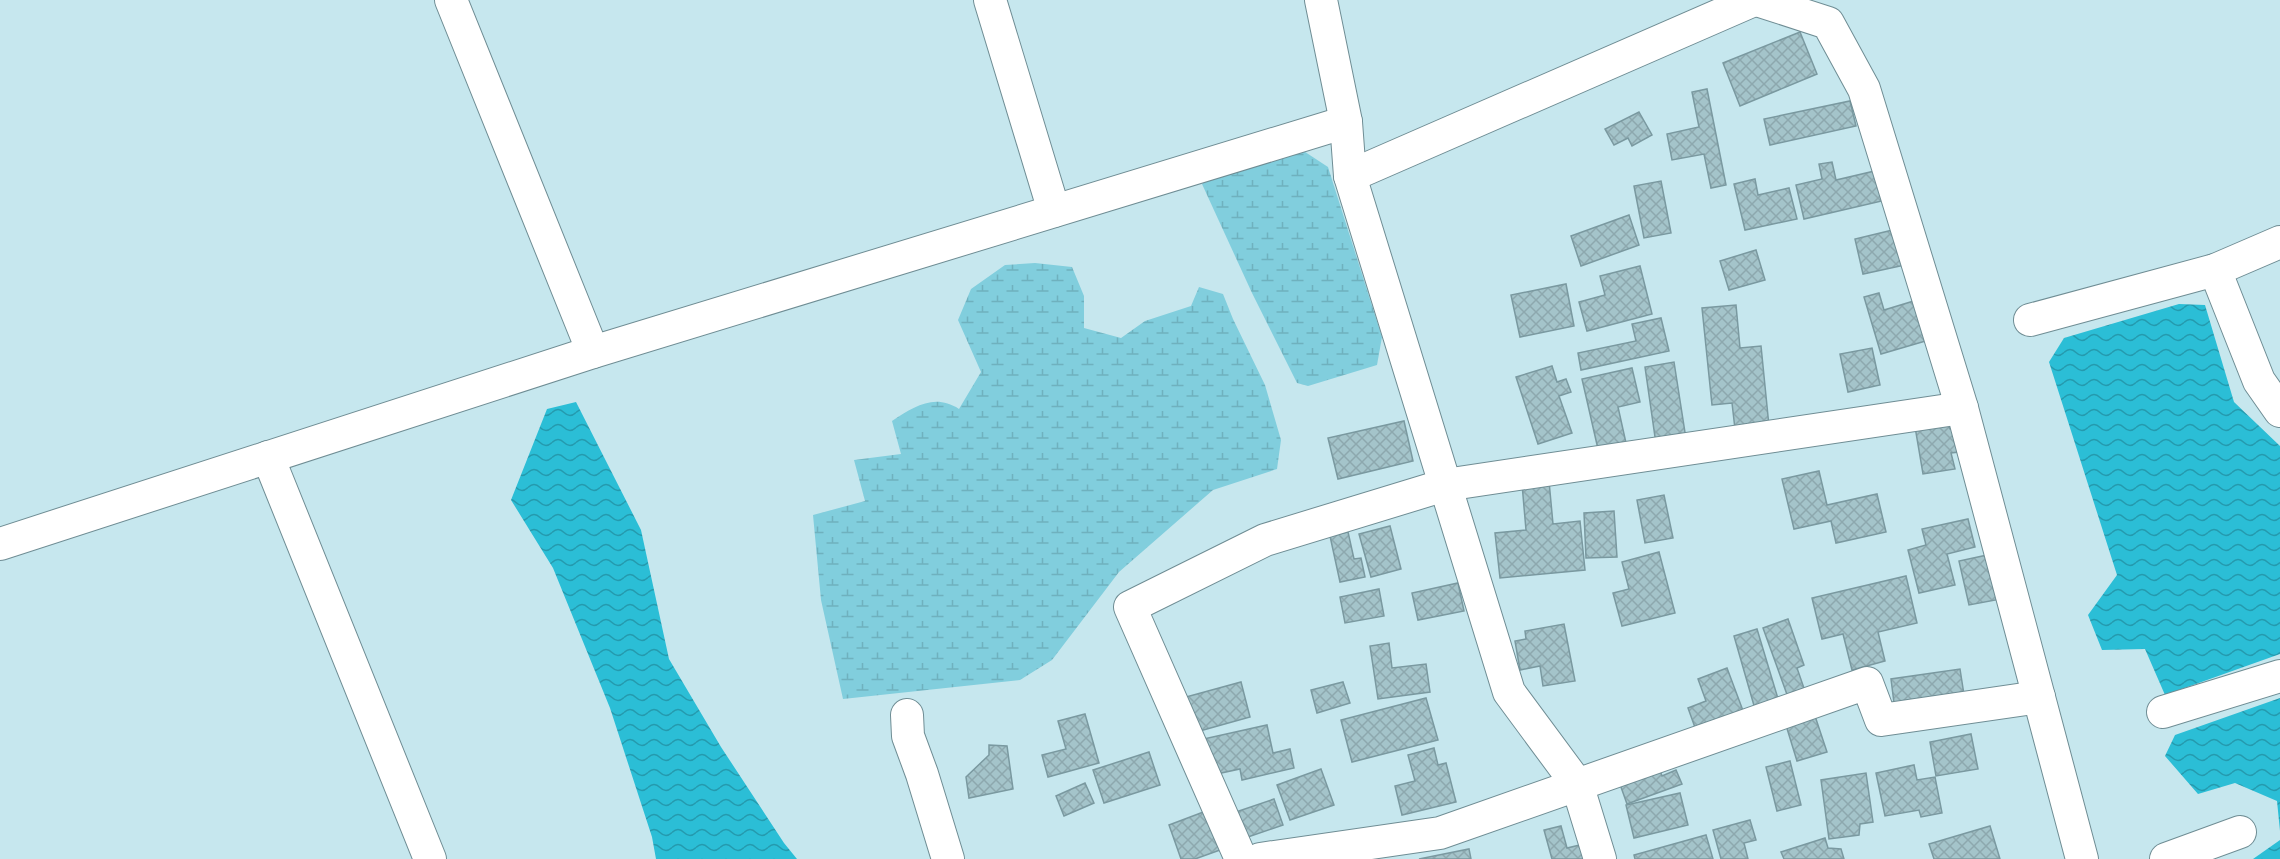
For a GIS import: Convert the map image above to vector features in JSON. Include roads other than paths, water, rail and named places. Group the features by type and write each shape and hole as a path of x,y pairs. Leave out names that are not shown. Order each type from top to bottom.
{"street":[{"path":"451,0 593,352"},
{"path":"990,0 1054,211"},
{"path":"1321,0 1346,122 1350,176 1509,692 1577,784 1600,859"},
{"path":"1350,176 1756,0 1828,23 1864,89 1962,408 2082,859"},
{"path":"0,544 593,352 1346,122"},
{"path":"2030,320 2215,270 2280,242"},
{"path":"2215,270 2259,381 2280,411"},
{"path":"1241,859 1130,606 1265,540 1445,485 1962,408"},
{"path":"268,457 430,859"},
{"path":"2163,712 2280,676"},
{"path":"1260,859 1440,833 1867,682 1881,720 2039,697"},
{"path":"907,715 908,736 948,859"},
{"path":"2166,859 2240,832"}],"water":[{"path":"2179,304 2205,305 2234,402 2280,446 2280,654 2165,695 2145,649 2102,650 2088,615 2117,575 2049,362 2064,338"},
{"path":"576,402 641,530 669,659 721,747 797,859 656,859 652,837 610,708 553,568 511,500 547,409"},
{"path":"2280,698 2280,831 2277,801 2235,783 2198,794 2165,756 2175,735"},
{"path":"2280,840 2280,859 2253,859"}]}
